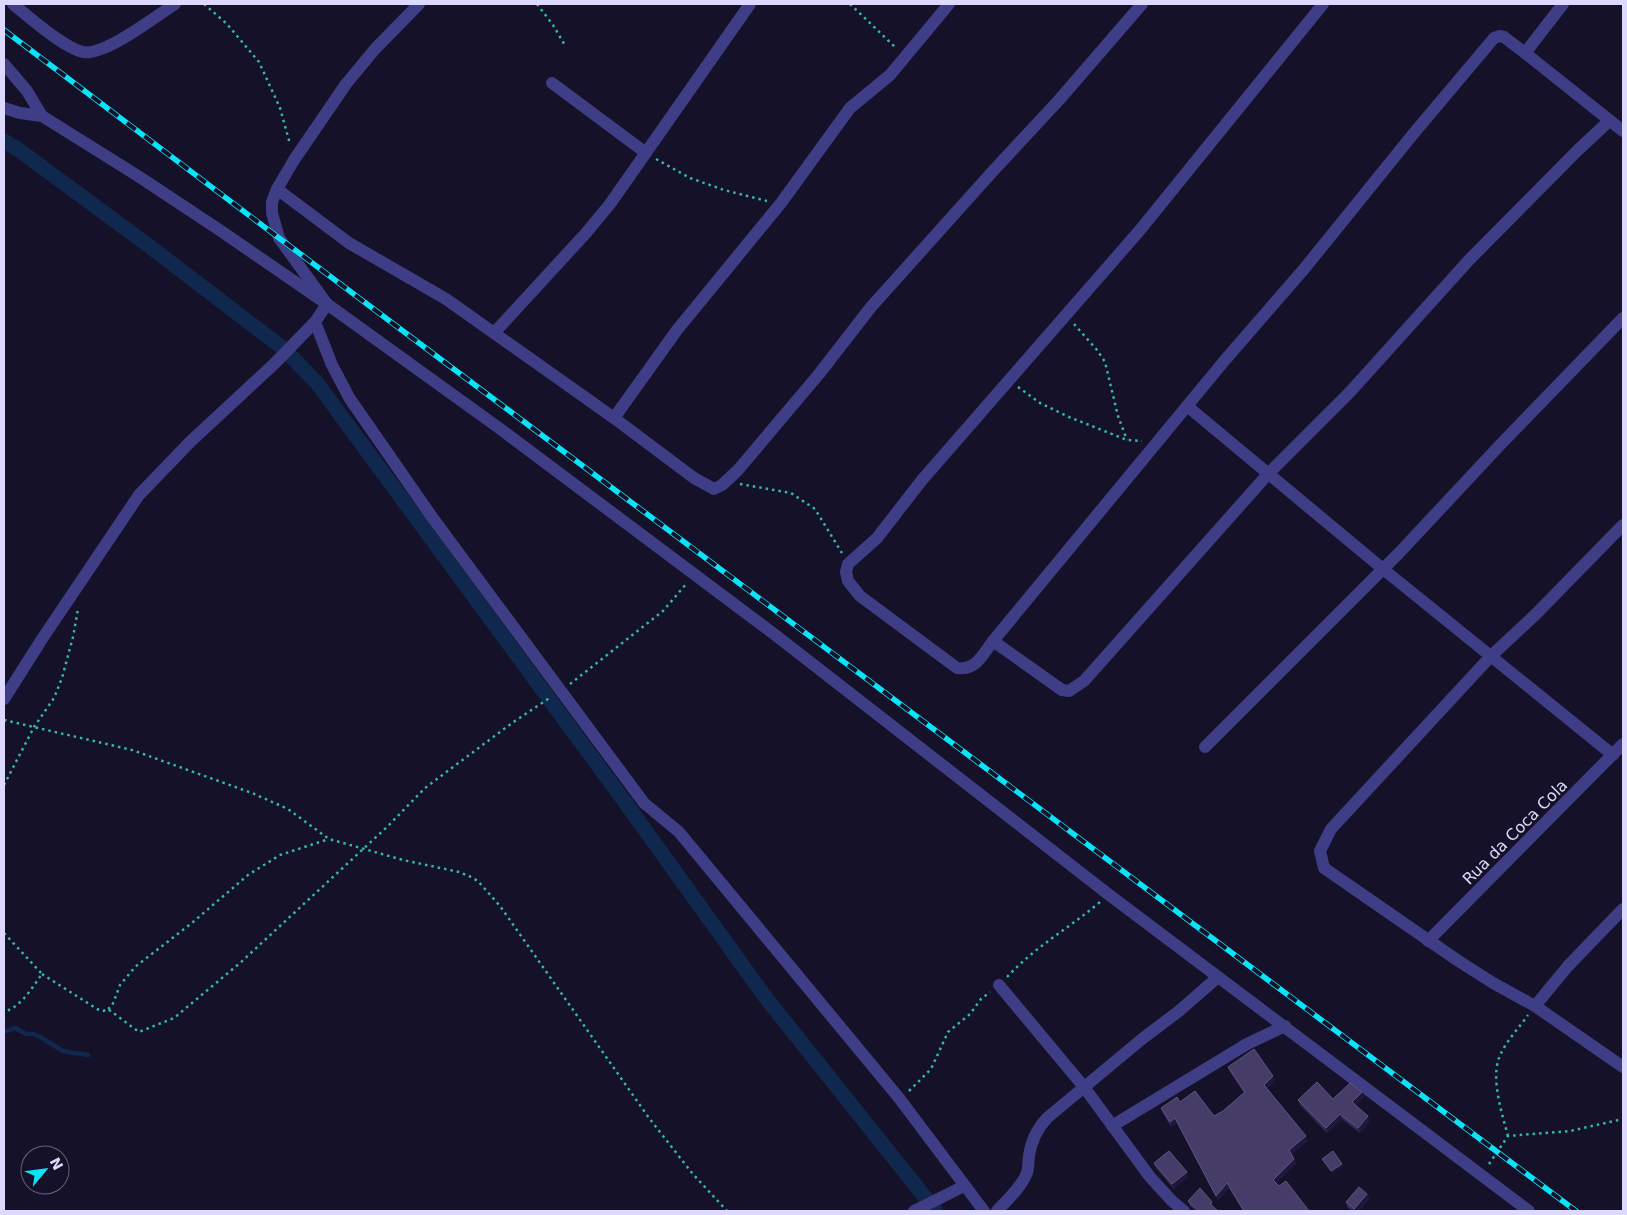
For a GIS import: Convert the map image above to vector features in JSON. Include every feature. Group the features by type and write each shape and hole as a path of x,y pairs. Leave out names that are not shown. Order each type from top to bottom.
{"street":[{"path":"13,4 74,49 89,52 118,41 175,4"},
{"path":"327,304 279,238 271,207 277,189 294,160 346,84 360,66 419,4"},
{"path":"494,333 586,233 646,153 750,4"},
{"path":"614,418 677,330 781,203 850,108 863,96 876,88 906,58 950,4"},
{"path":"277,189 349,243 446,299 706,486 714,489 726,482 738,470 807,388 871,307 1059,100 1142,4"},
{"path":"1323,4 1170,195 1062,318 966,432 922,480 877,538 848,564 846,572 848,581 860,596 957,668 964,669 976,664 1045,576 1097,516 1225,360 1304,269 1408,140 1494,38 1504,37 1623,132"},
{"path":"1525,53 1563,4"},
{"path":"4,64 27,91 42,116"},
{"path":"552,83 646,153"},
{"path":"4,108 20,113 42,116 155,187 327,304 499,428 695,574 1108,894 1285,1026 1480,1176 1529,1211"},
{"path":"993,641 1062,690 1069,691 1084,681 1268,474 1344,398 1468,260 1609,121"},
{"path":"4,699 139,495 184,448 315,322 327,304"},
{"path":"1205,747 1383,569 1457,489 1623,318"},
{"path":"315,322 332,365 350,399 432,517 644,803 680,832 898,1098 984,1211"},
{"path":"1187,406 1383,569 1613,756"},
{"path":"1623,525 1492,656 1331,829 1320,851 1324,868 1428,941 1493,983 1536,1006 1623,1067"},
{"name":"Rua da Coca Cola","path":"1428,941 1623,744"},
{"path":"1536,1006 1568,966 1623,909"},
{"path":"997,1211 1021,1184 1025,1176 1032,1142 1038,1128 1059,1106 1179,1011 1218,977"},
{"path":"999,985 1084,1087 1150,1177 1184,1211"},
{"path":"1112,1126 1247,1044 1285,1026"},
{"path":"914,1211 964,1186"}],"path":[{"path":"204,4 227,24 259,62 280,108 294,160"},
{"path":"537,4 554,25 566,48"},
{"path":"850,4 906,58"},
{"path":"646,153 690,178 724,190 781,203"},
{"path":"1062,318 1075,325 1097,350 1104,362 1118,416 1127,440"},
{"path":"1009,380 1040,404 1127,440 1156,442"},
{"path":"726,482 791,493 815,509 835,539 848,564"},
{"path":"108,1009 139,1032 174,1018 240,962 365,848 425,788 512,723 560,691 662,611 695,574"},
{"path":"4,786 34,727 54,698 62,678 73,637 79,603"},
{"path":"4,720 132,750 252,793 288,809 329,839 458,872 478,881 500,906 649,1118 692,1172 727,1211"},
{"path":"4,933 42,974 103,1011 112,1006 120,985 135,967 193,922 248,875 280,855 329,839"},
{"path":"4,1012 16,1007 22,1001 42,974"},
{"path":"1508,1136 1500,1107 1497,1077 1499,1058 1509,1041 1536,1006"},
{"path":"1508,1136 1570,1131 1623,1119"},
{"path":"1480,1176 1508,1136"}],"building":[{"path":"1254,1049 1273,1076 1264,1085 1306,1136 1289,1150 1294,1159 1273,1180 1279,1186 1286,1181 1309,1211 1244,1211 1227,1183 1216,1196 1175,1118 1170,1122 1161,1108 1177,1097 1180,1102 1195,1091 1214,1116 1223,1111 1245,1092 1228,1067"},
{"path":"1317,1082 1333,1099 1350,1083 1362,1092 1352,1102 1368,1116 1358,1128 1340,1114 1326,1128 1298,1100"},
{"path":"1169,1151 1187,1172 1172,1184 1154,1163"},
{"path":"1333,1151 1342,1164 1331,1171 1322,1159"},
{"path":"1359,1187 1367,1194 1354,1209 1346,1202"},
{"path":"1200,1188 1212,1202 1210,1204 1218,1211 1199,1211 1188,1201"}],"waterway":[{"path":"4,141 19,150 149,246 284,349 317,383 630,809 766,998 936,1211"},
{"path":"4,1032 15,1028 26,1034 40,1037 63,1051 88,1055"}],"railway":[{"path":"4,30 1576,1211"}]}
